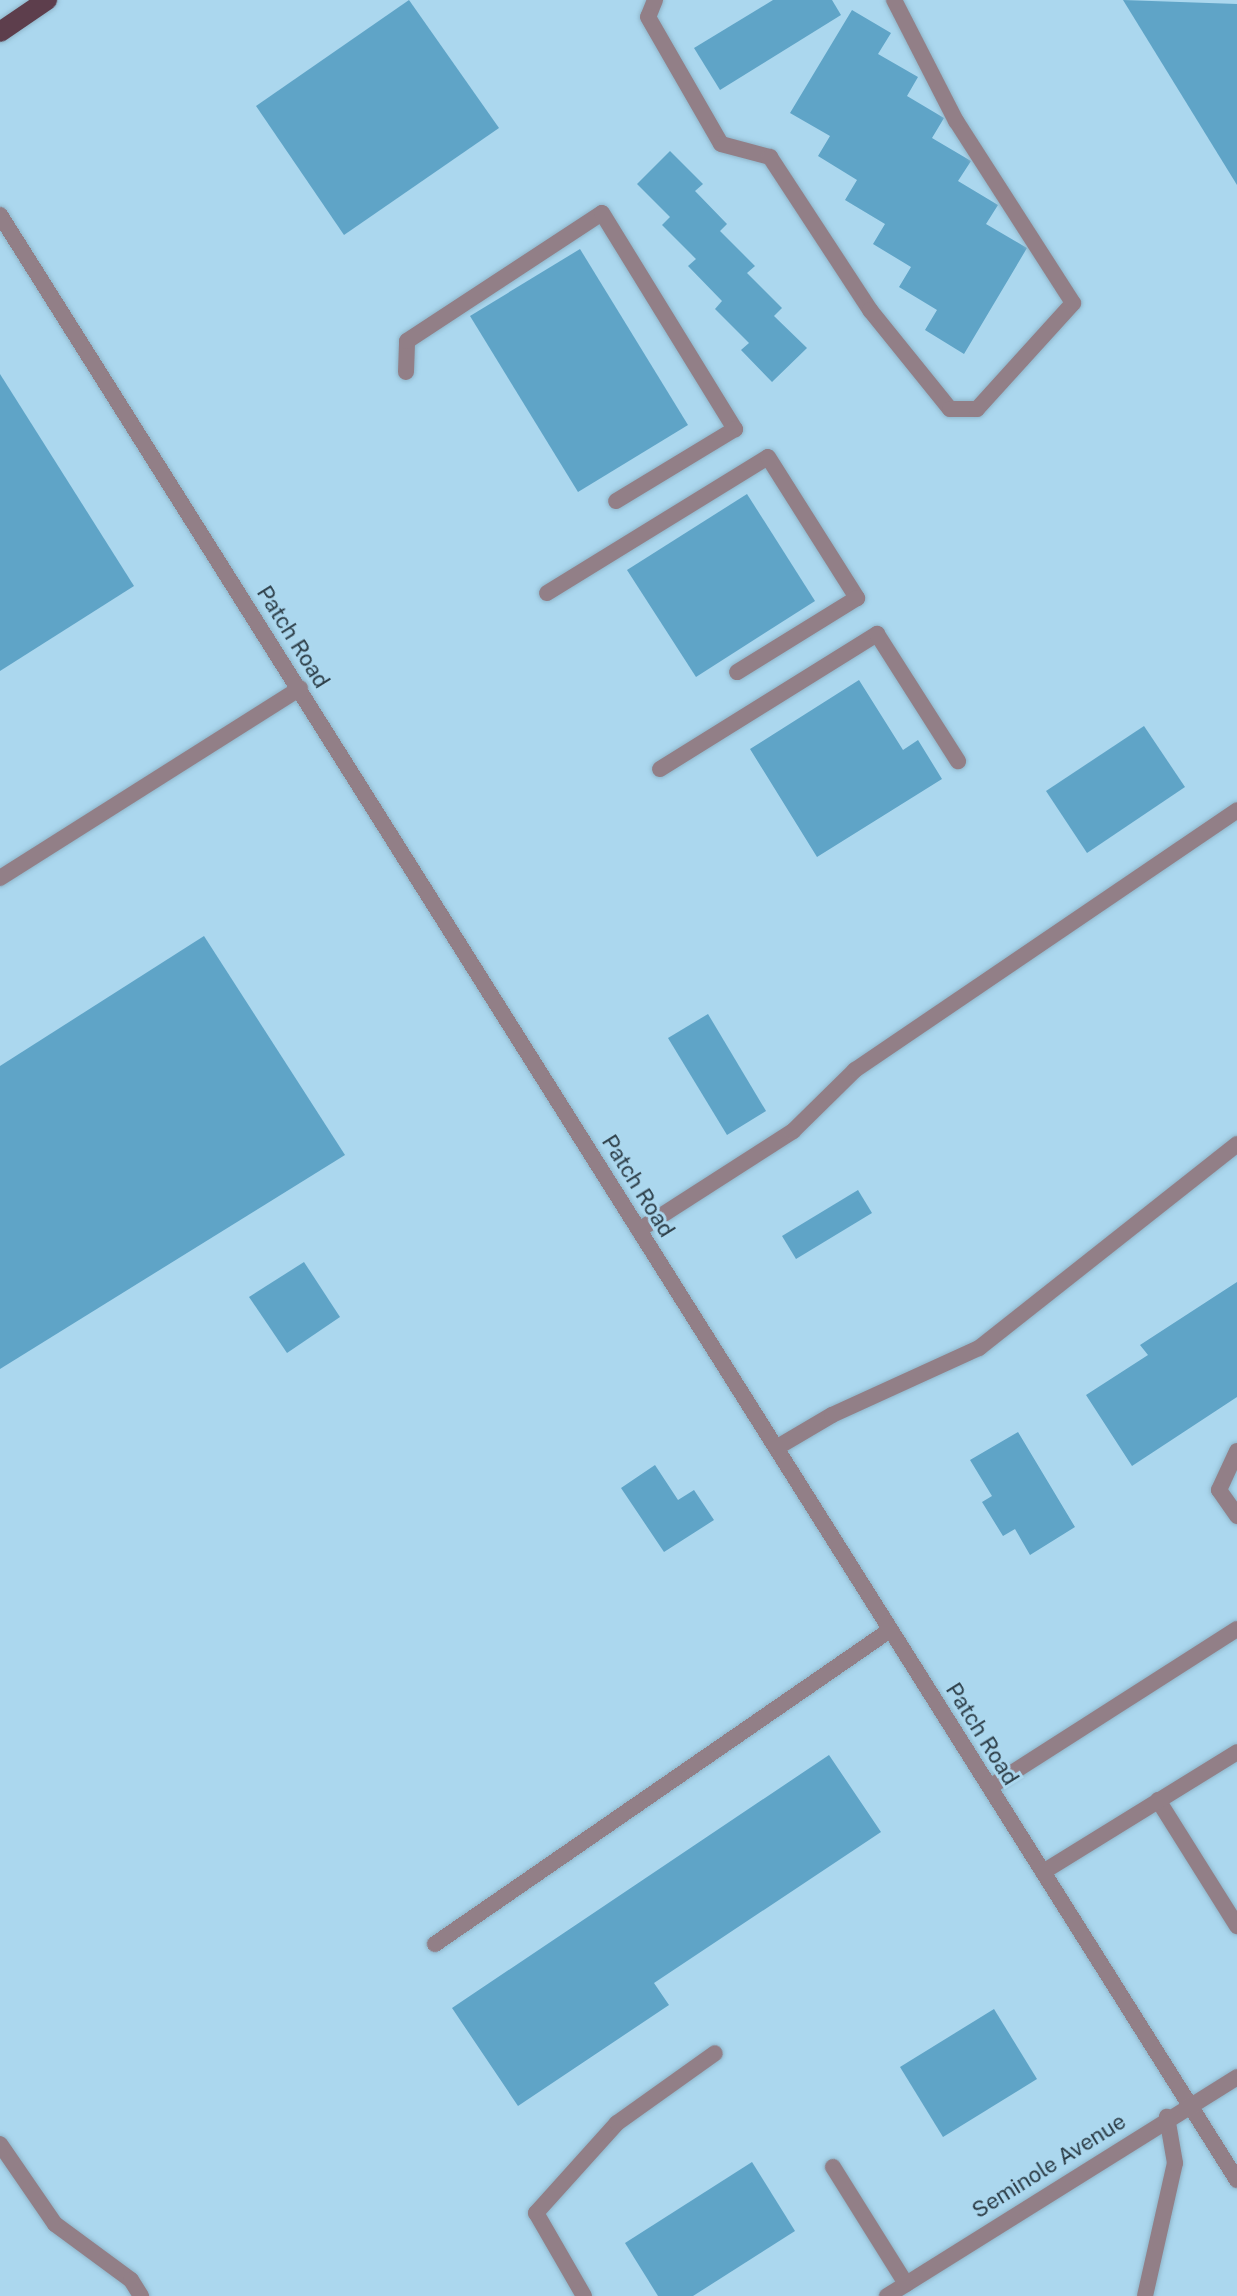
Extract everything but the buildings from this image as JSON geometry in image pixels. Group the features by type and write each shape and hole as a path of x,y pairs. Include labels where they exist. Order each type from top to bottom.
{"main road":[{"path":"0,32 47,0"}],"street":[{"path":"655,0 648,17 721,144 770,157 870,310 950,409 977,409 1073,303 956,121 894,0"},
{"path":"406,372 407,341 602,213 735,429 616,501"},
{"name":"Patch Road","path":"0,215 1237,2180"},
{"path":"547,593 768,457 857,598 737,672"},
{"path":"660,769 877,634 958,761"},
{"path":"0,878 300,688"},
{"path":"639,1230 793,1131 855,1070 1237,810"},
{"path":"776,1448 832,1415 979,1348 1237,1144"},
{"path":"1237,1451 1219,1490 1237,1516"},
{"path":"990,1787 1237,1629"},
{"path":"435,1944 890,1630"},
{"path":"1043,1872 1237,1752"},
{"path":"1158,1800 1237,1926"},
{"path":"584,2296 536,2213 617,2123 715,2053"},
{"name":"Seminole Avenue","path":"887,2296 1167,2117 1237,2077"},
{"path":"1145,2296 1175,2163 1167,2117"},
{"path":"0,2144 55,2224 131,2280 141,2296"},
{"path":"833,2167 906,2284"}]}
